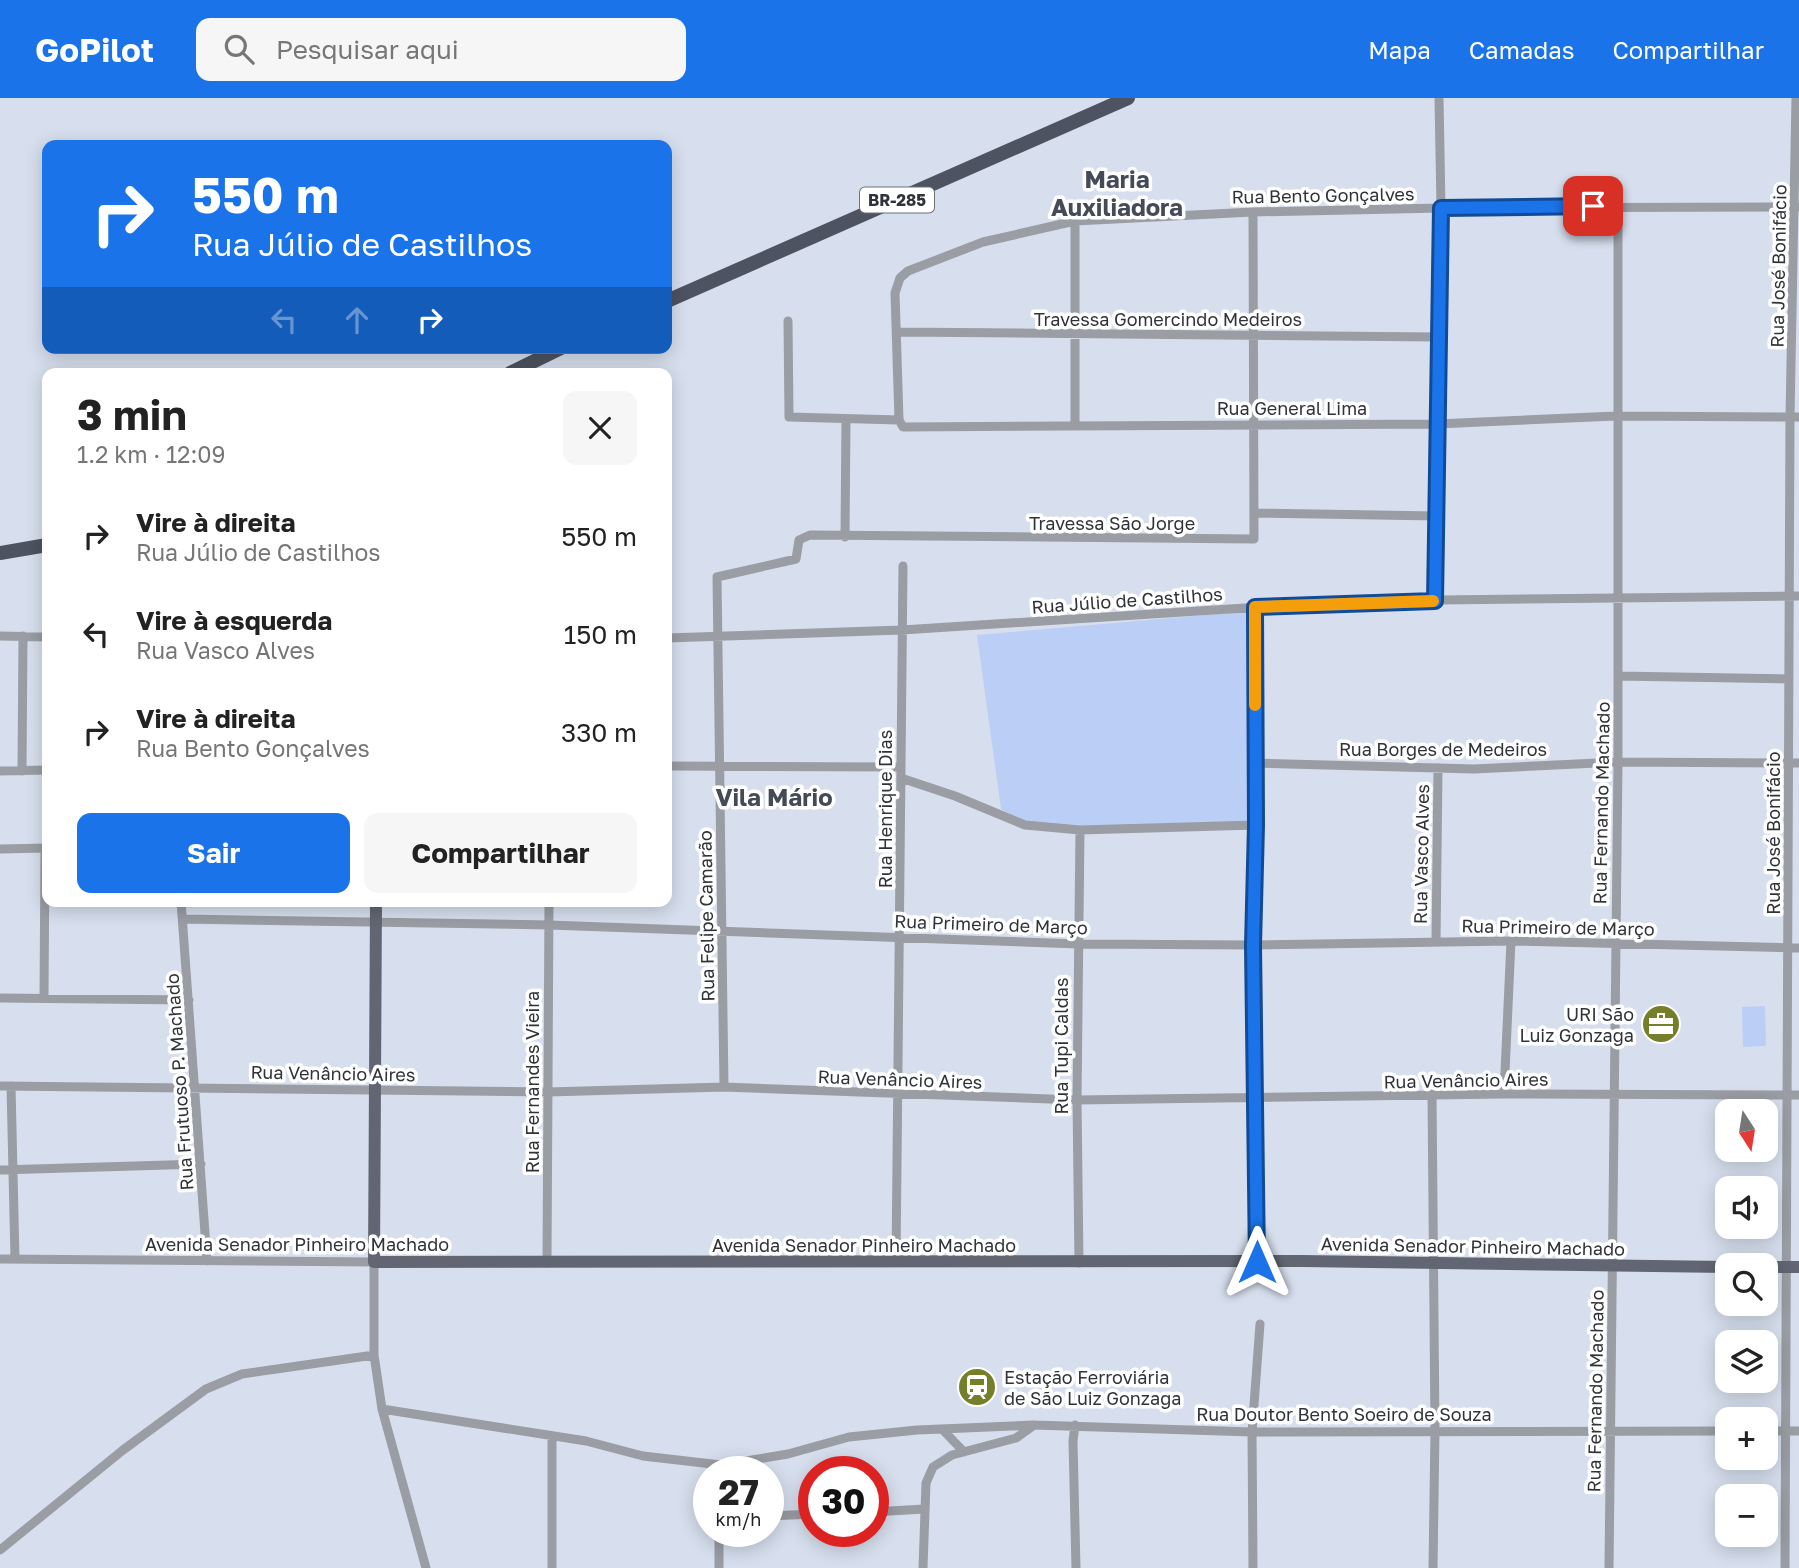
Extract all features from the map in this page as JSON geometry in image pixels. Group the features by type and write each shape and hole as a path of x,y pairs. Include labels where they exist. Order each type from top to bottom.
{"highway":[{"name":"BR-285","path":"672,299 1128,98"},
{"path":"520,368 549,354"},
{"path":"0,553 42,546"}],"main road":[{"path":"373,1262 376,907"},
{"name":"Avenida Senador Pinheiro Machado","path":"373,1262 1257,1262 1715,1267"}],"street":[{"path":"1435,601 1441,208 1439,98"},
{"name":"Rua José Bonifácio","path":"1785,1568 1785,1431 1793,1267 1787,1095 1788,858 1794,763 1788,596 1794,417 1796,98"},
{"name":"Rua Fernando Machado","path":"1609,1568 1612,1095 1618,762 1618,206"},
{"name":"Rua Bento Gonçalves","path":"898,332 895,293 900,278 908,271 983,242 1075,221 1253,212 1441,208 1797,207"},
{"path":"1253,212 1254,333 1251,424 1254,513 1437,516"},
{"path":"1075,221 1075,423"},
{"name":"Rua General Lima","path":"788,321 789,417 899,420 903,427 1075,423 1437,424 1616,416 1794,417"},
{"path":"898,332 899,420"},
{"name":"Travessa Gomercindo Medeiros","path":"898,332 1073,336 1254,333 1438,337"},
{"path":"845,537 846,419"},
{"name":"Travessa São Jorge","path":"717,577 796,559 799,540 810,535 1254,539 1254,513"},
{"name":"Rua Henrique Dias","path":"897,1262 903,566"},
{"name":"Rua Felipe Camarão","path":"717,577 720,635 719,768 724,1087"},
{"name":"Rua Júlio de Castilhos","path":"672,638 902,630 1255,607 1616,597 1799,596"},
{"path":"1255,607 1256,825 1253,945 1257,1262"},
{"path":"0,636 42,637"},
{"path":"22,771 23,636"},
{"path":"1618,676 1789,679"},
{"name":"Rua Borges de Medeiros","path":"1256,763 1438,768 1618,762 1794,763"},
{"path":"672,766 901,767"},
{"name":"Rua Vasco Alves","path":"1436,941 1438,768"},
{"path":"0,771 42,770"},
{"path":"901,778 956,796 1025,825 1080,830 1256,825"},
{"name":"Rua Tupi Caldas","path":"1079,1263 1077,944 1080,830"},
{"path":"0,849 42,848"},
{"path":"1788,858 1799,858"},
{"path":"44,998 45,907"},
{"name":"Rua Frutuoso P. Machado","path":"182,907 207,1261"},
{"name":"Rua Fernandes Vieira","path":"547,1263 549,907"},
{"name":"Rua Primeiro de Março","path":"183,919 549,925 1077,944 1253,945 1511,941 1799,948"},
{"path":"1504,1094 1511,941"},
{"path":"0,998 189,1000"},
{"name":"Rua Venâncio Aires","path":"0,1086 374,1088 548,1093 724,1087 1077,1100 1432,1094 1799,1095"},
{"path":"11,1086 15,1258"},
{"path":"1432,1094 1435,1430 1433,1568"},
{"path":"0,1170 201,1164"},
{"name":"Avenida Senador Pinheiro Machado","path":"0,1258 373,1262"},
{"path":"373,1262 374,1355 382,1409 426,1568"},
{"path":"1253,1568 1252,1432 1259,1324"},
{"path":"0,1550 123,1450 206,1389 242,1374 374,1355"},
{"name":"Rua Doutor Bento Soeiro de Souza","path":"382,1409 586,1441 643,1456 693,1464"},
{"path":"923,1568 926,1483 933,1467 964,1452 1016,1438 1034,1424"},
{"name":"Rua Doutor Bento Soeiro de Souza","path":"778,1456 849,1437 1034,1424 1252,1432 1715,1431"},
{"path":"1075,1425 1073,1441 1076,1568"},
{"path":"942,1429 964,1452"},
{"path":"1778,1431 1799,1431"},
{"path":"552,1437 552,1568"},
{"path":"889,1511 924,1509"},
{"path":"719,1547 719,1568"}],"shaded area":[{"path":"1251,611 1254,824 1080,828 1024,823 1001,809 977,635"},
{"path":"1765,1006 1766,1046 1743,1047 1742,1007"}],"slow traffic":[{"path":"1255,705 1255,607 1353,601 1433,601"}],"place":[{"name":"URI São Luiz Gonzaga","path":"1661,1024"},
{"name":"Estação Ferroviária de São Luiz Gonzaga","path":"977,1387"}],"district":[{"name":"Maria Auxiliadora","path":"1117,192"},
{"name":"Vila Mário","path":"774,796"}],"route":[{"path":"1257,1262 1253,945 1256,825 1255,607 1353,601 1435,601 1441,208 1593,206"}]}
